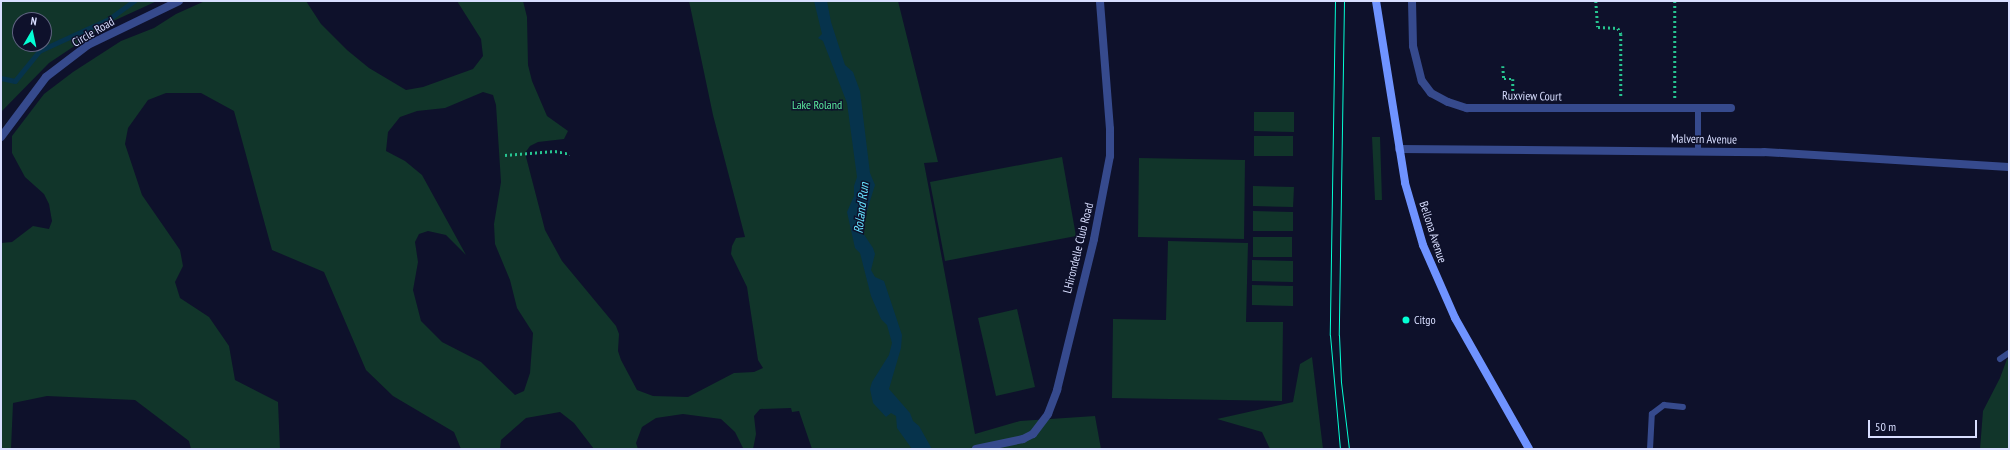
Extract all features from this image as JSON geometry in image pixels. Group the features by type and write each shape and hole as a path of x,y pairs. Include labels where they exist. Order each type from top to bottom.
{"main road":[{"name":"Bellona Avenue","path":"1376,1 1399,149 1413,215 1439,287 1484,373 1530,449"}],"street":[{"name":"Circle Road","path":"1,137 46,77 88,46 179,1"},
{"name":"LHirondelle Club Road","path":"976,449 1023,439 1033,434 1048,414 1057,390 1094,239 1110,156 1110,129 1100,1"},
{"name":"Ruxview Court","path":"1412,1 1413,46 1422,81 1431,93 1448,102 1467,108 1732,108"},
{"name":"Malvern Avenue","path":"1399,149 1698,150 1819,154 2009,167"}],"lane":[{"path":"1698,108 1698,150"},
{"path":"2000,359 2009,353"},
{"path":"1650,449 1652,414 1664,405 1683,407"}],"path":[{"path":"1596,1 1598,27 1618,28 1621,34 1620,108"},
{"path":"1675,1 1676,108"},
{"path":"1503,66 1504,78 1513,78 1513,108"},
{"path":"505,155 555,151 570,154"}],"green space":[{"path":"1,1 157,1 109,23 49,63 1,112"},
{"name":"Lake Roland","path":"205,1 306,1 321,24 347,50 369,68 406,90 423,87 473,69 483,56 481,39 457,1 523,1 527,17 528,65 532,81 547,116 568,131 564,139 538,142 530,146 525,153 545,230 562,261 616,326 619,334 618,351 621,360 637,390 653,396 688,397 734,373 754,372 763,368 758,360 747,287 731,254 732,246 736,238 745,237 713,115 689,1 898,1 938,162 924,163 975,434 1020,421 1095,416 1101,449 812,449 799,411 792,412 791,408 760,409 754,416 756,434 753,449 743,448 735,432 721,419 683,414 656,418 642,427 636,443 638,449 594,449 574,423 560,412 526,418 501,440 500,449 461,449 454,432 393,396 366,370 324,272 272,250 234,111 201,93 166,93 148,100 128,128 125,144 142,195 180,250 183,266 175,282 180,298 209,317 229,346 235,380 278,402 280,449 191,449 189,441 135,400 47,396 13,403 11,449 1,449 1,243 12,242 33,226 49,229 52,221 49,204 44,194 25,177 12,153 12,136 44,94 73,72 121,41 154,28 176,14","holes":["483,92 493,95 496,105 501,182 494,224 495,244 510,280 517,308 533,333 530,373 524,391 515,395 481,362 442,342 421,321 413,290 418,262 415,242 419,234 428,231 446,235 466,255 422,175 405,161 386,151 388,132 400,117 417,111 445,108"]},
{"path":"1254,112 1294,112 1294,132 1254,131"},
{"path":"1254,136 1293,136 1293,156 1254,156"},
{"path":"1372,137 1380,137 1382,200 1375,200"},
{"path":"1062,157 1076,236 945,261 930,182"},
{"path":"1139,158 1245,160 1244,239 1138,237"},
{"path":"1253,186 1294,187 1293,207 1253,206"},
{"path":"1253,211 1293,212 1293,231 1253,231"},
{"path":"1253,237 1292,237 1292,257 1253,257"},
{"path":"1168,241 1248,243 1246,322 1283,322 1282,401 1112,398 1113,319 1166,320"},
{"path":"1252,260 1293,261 1293,282 1252,281"},
{"path":"1252,285 1293,286 1293,306 1252,305"},
{"path":"1017,309 1035,387 996,396 978,318"},
{"path":"1312,357 1323,449 1270,449 1262,432 1217,419 1293,402 1300,364"},
{"path":"2007,359 2009,360 2009,449 1980,449 1983,411 2000,378"}],"water":[{"name":"Roland Run","path":"814,1 827,1 831,22 845,65 853,72 860,91 870,173 875,185 861,230 873,248 875,254 871,270 875,277 884,281 902,335 901,348 889,389 910,413 913,421 919,426 932,449 912,449 897,428 896,416 891,413 886,417 873,403 870,389 872,382 889,355 892,343 887,325 881,319 871,296 860,253 855,248 847,212 854,196 854,186 857,177 847,103 823,41 818,38 822,34"}],"waterway":[{"path":"1,78 15,81 39,51 109,19 134,1"}],"tram line":[{"path":"1335,1 1330,335 1340,449"},
{"path":"1344,1 1339,335 1341,382 1349,449"}],"place":[{"name":"Citgo","path":"1406,320"}]}
